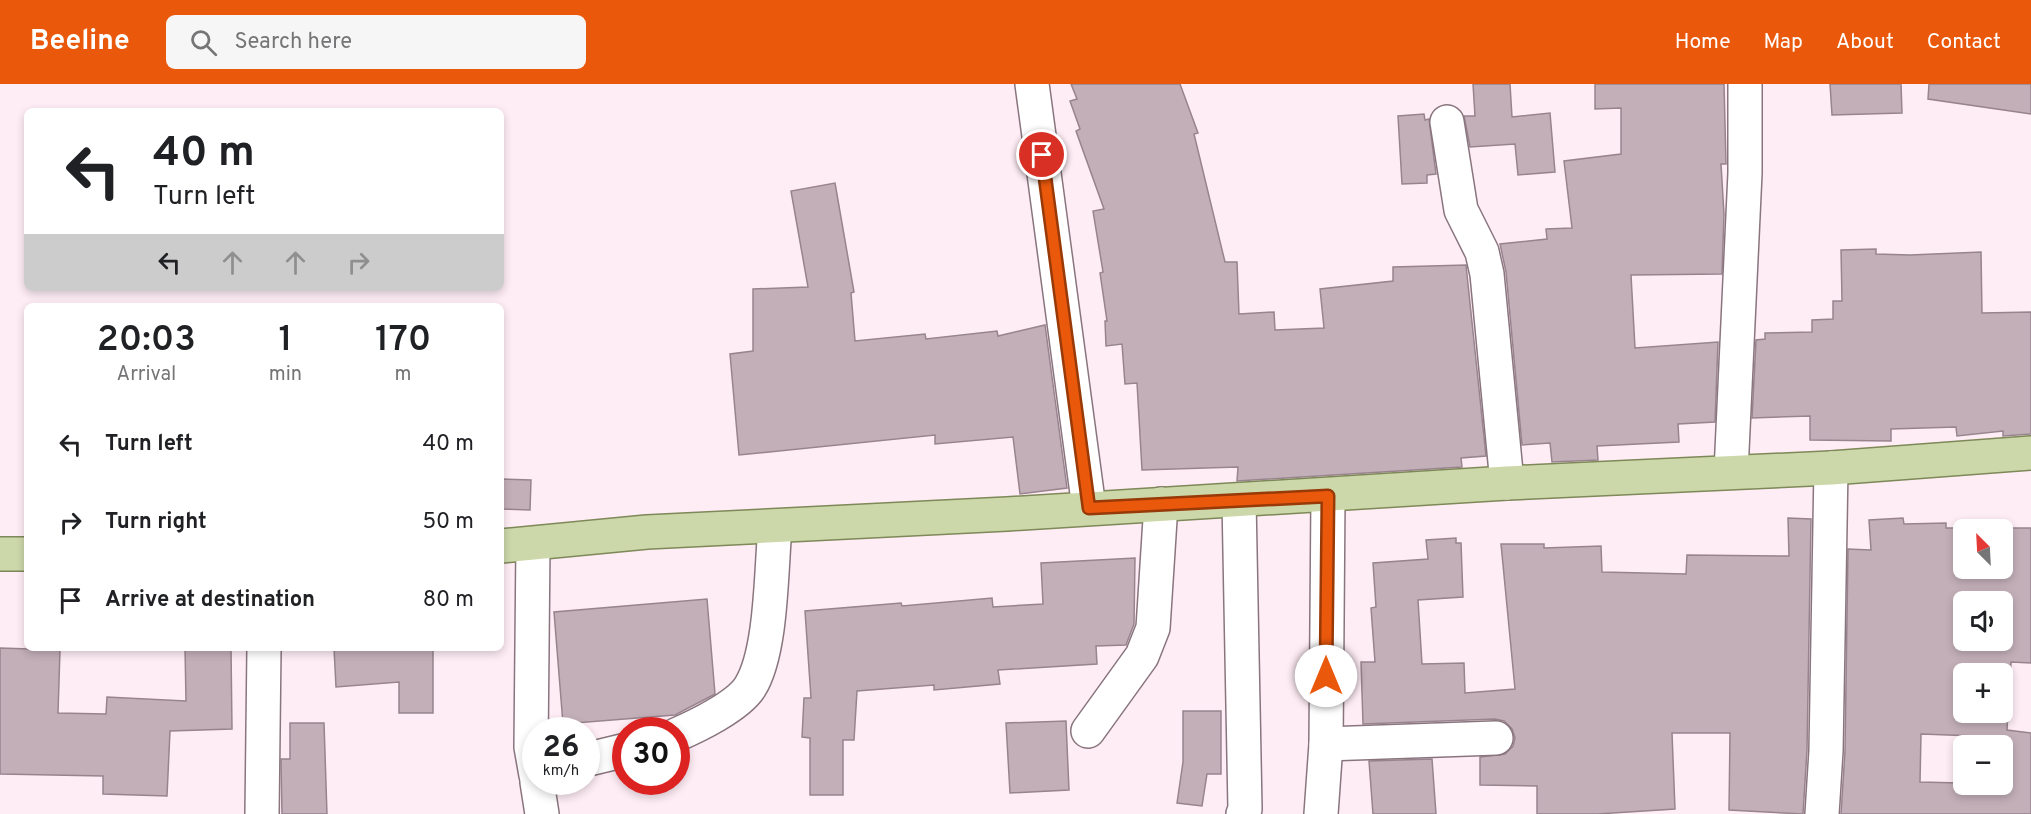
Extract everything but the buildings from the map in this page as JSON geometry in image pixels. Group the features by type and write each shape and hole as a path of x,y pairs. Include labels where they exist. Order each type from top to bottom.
{"main road":[{"path":"517,545 647,532 1328,496 1507,483 1831,468 2031,453"},
{"path":"0,554 24,554"}],"street":[{"path":"1032,84 1089,508"},
{"path":"1731,472 1745,173 1745,84"},
{"path":"1447,122 1461,210 1482,252 1487,274 1507,483"},
{"path":"1822,814 1826,751 1831,468"},
{"path":"1321,814 1326,744 1328,496"},
{"path":"1239,500 1245,809 1243,814"},
{"path":"1088,731 1142,656 1153,628 1161,504"},
{"path":"690,727 728,706 750,688 763,656 775,527"},
{"path":"517,545 529,717"},
{"path":"262,814 264,651"},
{"path":"1326,744 1496,738"},
{"path":"539,795 542,814"}],"route":[{"path":"1042,155 1089,508 1328,496 1326,676"}]}
